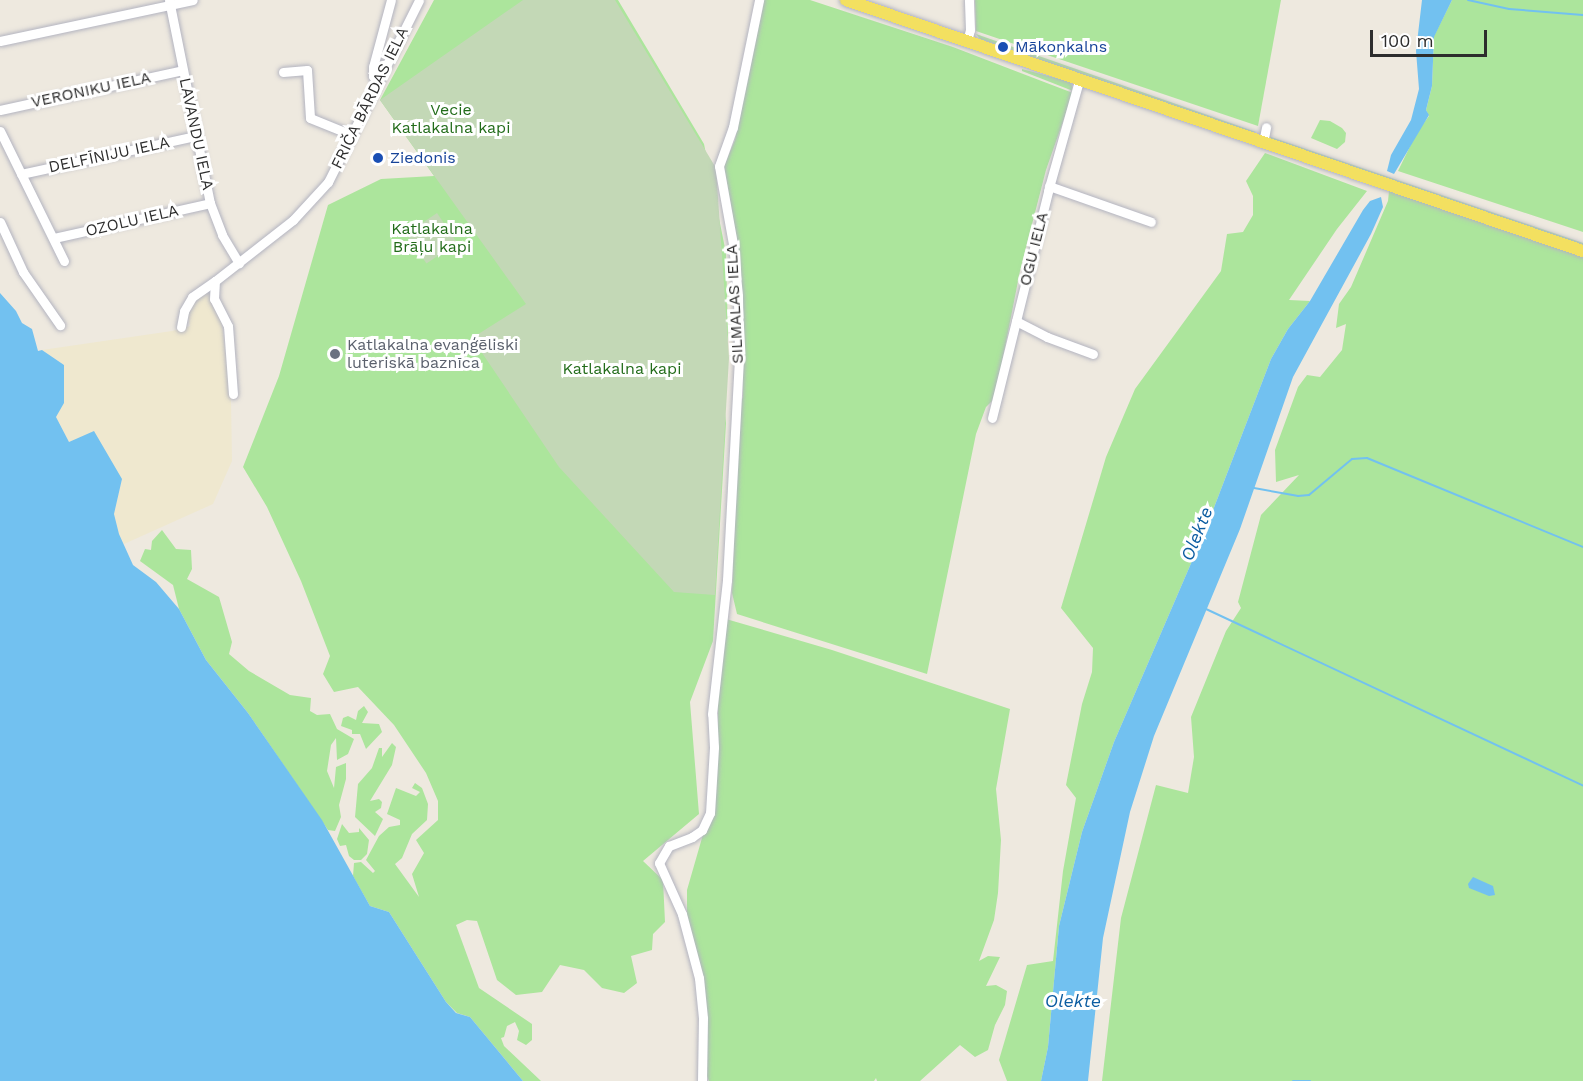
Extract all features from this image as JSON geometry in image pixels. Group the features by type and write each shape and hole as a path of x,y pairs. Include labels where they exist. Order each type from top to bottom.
{"main road":[{"path":"846,0 1079,81 1583,250"}],"street":[{"path":"0,41 169,3 193,0"},
{"path":"378,82 373,76 373,67 391,0"},
{"name":"FRIČA BĀRDAS IELA","path":"181,327 184,311 192,297 239,263 312,202 340,162 419,0"},
{"name":"SILMALAS IELA","path":"702,1081 699,978 682,914 658,863 669,846 692,837 702,830 710,813 712,714 735,452 739,355 738,296 733,244 719,166 734,127 759,0"},
{"path":"966,41 970,30 969,0"},
{"name":"LAVANDU IELA","path":"169,3 210,203 222,235 239,263"},
{"name":"VERONIKU IELA","path":"0,110 183,70"},
{"path":"283,72 307,70 310,118 352,135"},
{"name":"OGU IELA","path":"992,418 1049,186 1079,81"},
{"path":"1263,143 1266,127"},
{"path":"0,131 64,261"},
{"name":"DELFĪNIJU IELA","path":"21,174 196,136"},
{"path":"1049,186 1151,222"},
{"name":"OZOLU IELA","path":"54,238 210,203"},
{"path":"0,222 23,272 60,325"},
{"path":"215,281 214,299 228,326 233,394"},
{"path":"1016,321 1047,337 1092,354"}],"shaded area":[{"path":"209,292 222,324 231,400 232,461 213,504 124,544 114,514 122,479 69,442 56,417 64,365 42,350 172,331 190,326 187,313 199,297"}],"green space":[{"name":"Vecie Katlakalna kapi","path":"434,0 618,0 704,144 726,253 728,335 722,384 726,423 713,641 690,702 699,814 643,861 663,880 665,922 653,934 652,950 631,956 637,983 624,993 602,988 584,970 560,965 542,992 516,995 497,980 477,921 467,920 456,925 479,988 532,1024 532,1040 526,1045 517,1040 519,1031 515,1022 507,1026 504,1037 501,1038 504,1046 541,1081 523,1081 470,1017 457,1013 446,1002 389,912 370,906 353,876 354,863 361,862 373,873 375,871 366,860 379,836 389,827 400,825 400,820 387,814 396,788 416,796 420,792 412,788 415,783 422,788 428,804 427,820 412,834 402,858 395,864 419,897 412,874 424,853 416,840 438,820 438,801 426,773 394,725 358,687 334,692 323,674 330,656 301,581 267,507 243,467 279,376 328,205 381,179 434,176 380,100"},
{"name":"Katlakalna kapi","path":"523,0 615,0 716,168 729,358 715,595 674,592 559,467 472,338 526,304 380,100"},
{"path":"763,0 810,0 953,47 1073,93 1046,170 1020,271 995,398 986,407 976,434 927,674 737,614 732,593 739,406 743,397 742,344 736,236 724,166 735,140"},
{"path":"975,0 1281,0 1258,126 976,31"},
{"path":"1452,0 1583,0 1583,232 1398,171 1417,132 1429,116 1426,110 1432,86 1434,36"},
{"path":"976,34 1256,132 1250,133 980,39"},
{"path":"1022,69 1071,82 1073,91 1022,71"},
{"path":"1320,120 1330,121 1346,133 1345,142 1337,149 1311,138"},
{"path":"1268,136 1583,243 1583,246 1270,139"},
{"path":"1265,153 1367,191 1337,229 1289,300 1310,301 1288,329 1271,359 1205,531 1114,742 1082,832 1059,926 1048,1047 1041,1081 1007,1081 999,1060 1027,965 1053,961 1063,871 1076,798 1066,785 1082,704 1092,672 1093,648 1061,608 1106,457 1135,389 1221,271 1227,234 1243,232 1253,215 1253,196 1246,181"},
{"path":"1389,191 1583,256 1583,1081 1102,1081 1121,918 1156,785 1188,793 1194,757 1191,717 1226,631 1241,608 1238,602 1261,515 1299,475 1276,482 1275,450 1298,387 1307,375 1320,377 1342,350 1346,324 1336,328 1339,304 1351,287 1388,201"},
{"name":"Katlakalna Brāļu kapi","path":"437,213 457,243 426,264 406,234"},
{"path":"162,530 176,549 191,550 192,569 187,579 219,597 232,642 229,654 249,671 290,695 311,698 310,711 317,715 330,714 337,729 354,739 348,754 337,760 336,738 331,745 327,771 334,788 336,767 346,763 346,779 339,805 341,817 335,831 328,830 248,713 206,660 179,609 173,585 140,561 145,549 151,550 152,541"},
{"path":"726,619 832,650 1010,709 996,789 1001,840 998,893 994,920 979,961 988,956 1000,957 986,986 996,985 1007,991 1005,1005 995,1025 988,1050 975,1057 960,1045 920,1081 877,1081 876,1078 874,1081 709,1081 704,979 687,927 687,890 704,831 712,814 718,734 718,687"},
{"path":"364,706 368,712 362,723 379,724 382,732 366,749 360,734 352,734 352,730 341,726 343,718 348,716 356,720 358,711"},
{"path":"392,743 396,747 392,765 370,801 379,799 382,802 381,808 375,812 383,819 375,836 355,817 358,784 372,768 379,748 382,748 382,757"},
{"path":"342,824 349,833 359,832 359,828 369,840 367,854 361,860 354,860 349,856 346,845 340,846 337,839"}],"water":[{"path":"1422,0 1452,0 1434,37 1432,86 1426,110 1429,115 1394,174 1387,171 1391,155 1411,120 1419,89 1416,51"},
{"name":"Olekte","path":"1381,197 1383,207 1371,234 1293,377 1240,529 1154,736 1130,812 1103,938 1088,1081 1041,1081 1048,1047 1059,926 1082,832 1114,742 1205,531 1271,359 1288,329 1310,301 1363,210 1370,201"},
{"path":"0,293 16,311 22,323 32,329 38,351 42,350 64,365 64,403 56,417 69,442 94,431 122,479 114,514 119,534 133,565 156,582 179,609 206,660 248,713 322,820 370,906 389,912 446,1002 456,1013 470,1017 523,1081 0,1081"},
{"path":"1473,877 1493,886 1495,895 1489,896 1469,888 1468,884"}],"waterway":[{"path":"1468,0 1509,9 1583,15"},
{"path":"1254,488 1298,496 1309,495 1352,459 1367,458 1583,547"},
{"path":"1206,609 1583,786"},
{"path":"1293,1081 1310,1081"}],"place":[{"name":"Mākoņkalns","path":"1003,47"},
{"name":"Ziedonis","path":"378,158"},
{"name":"Katlakalna evaņģēliski luteriskā baznīca","path":"335,354"}]}
